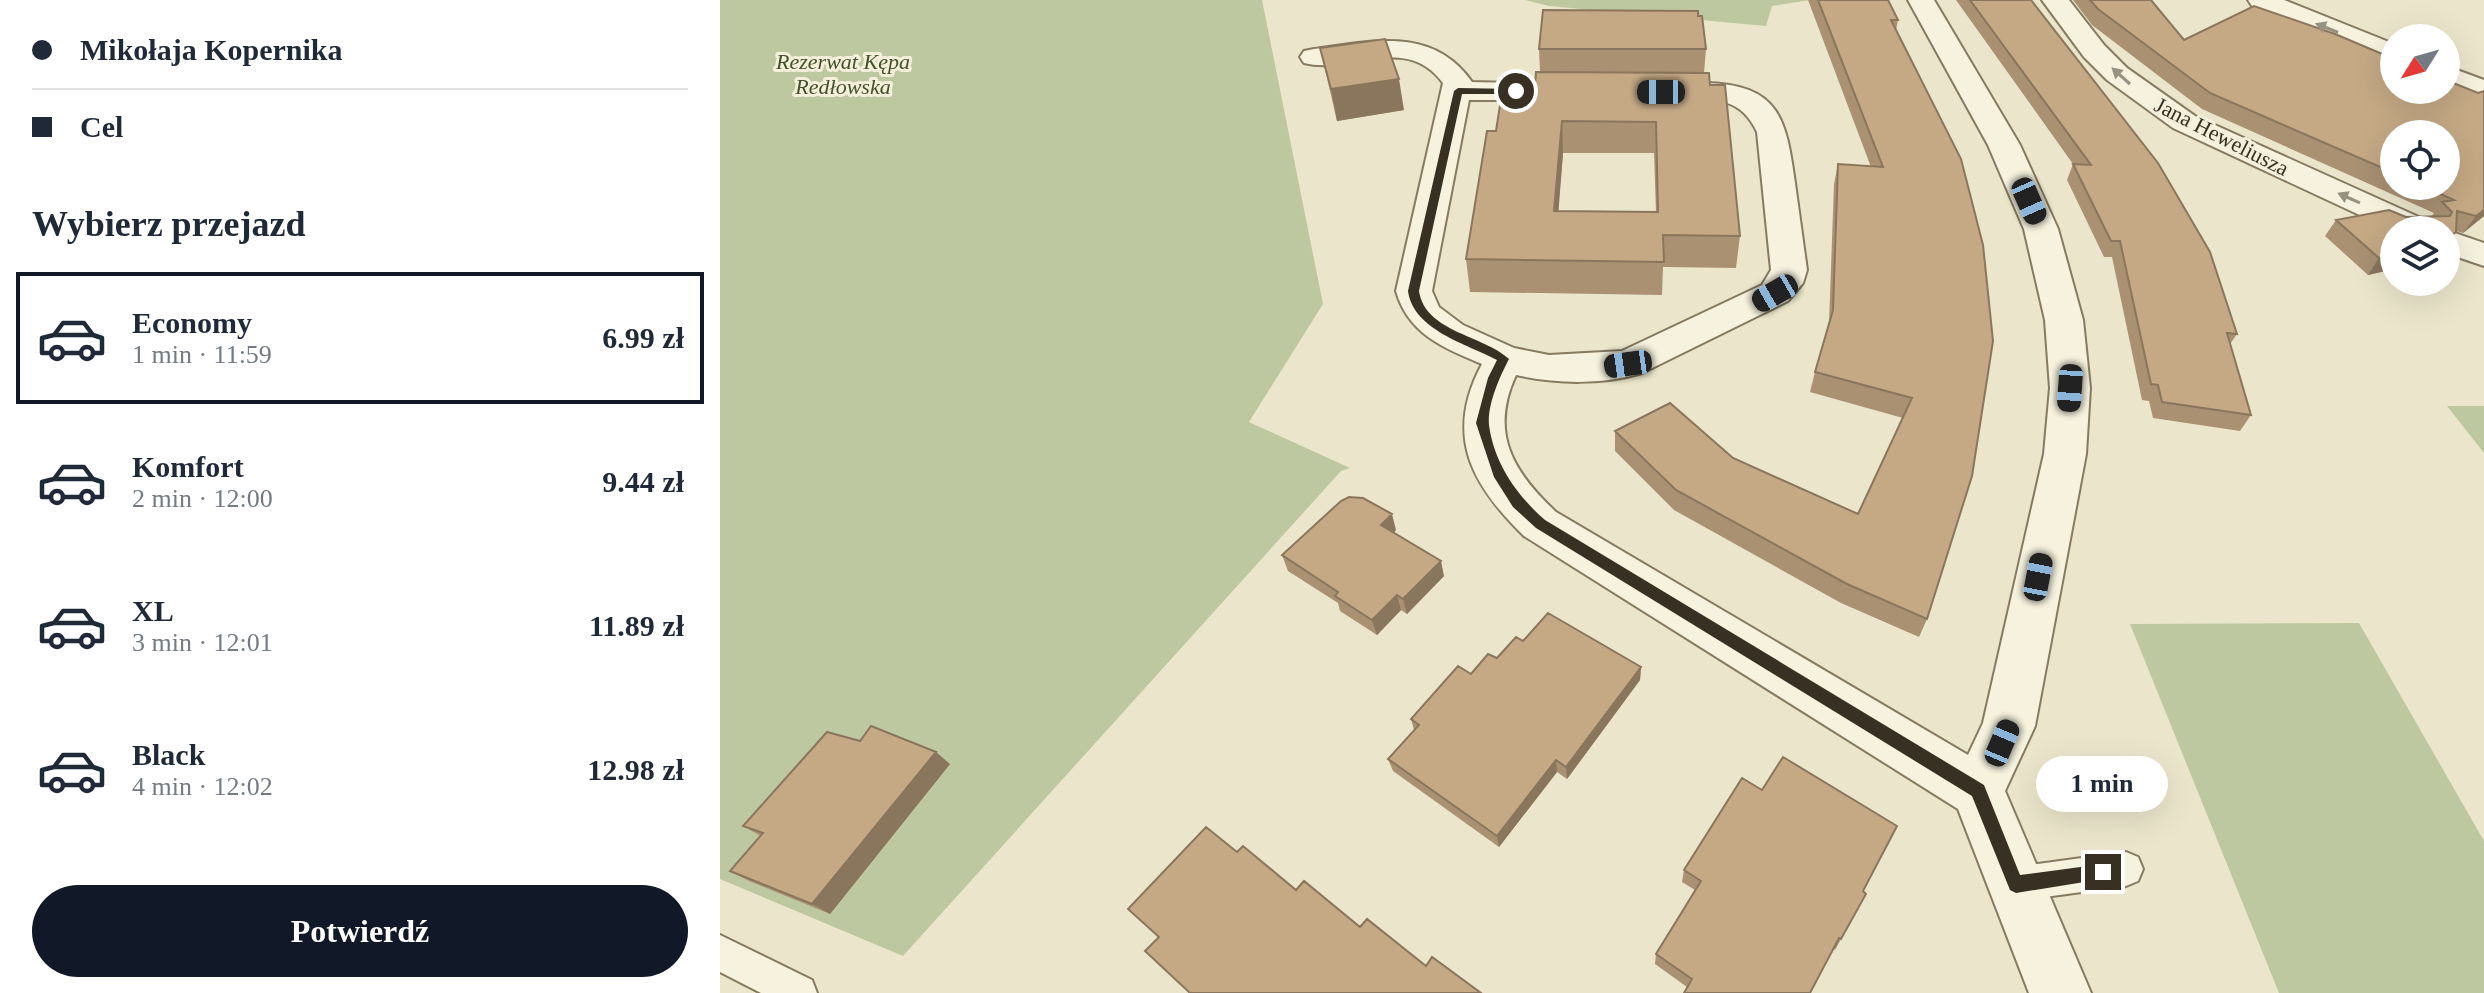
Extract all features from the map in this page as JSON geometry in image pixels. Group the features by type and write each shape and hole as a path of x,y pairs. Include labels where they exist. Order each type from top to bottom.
{"street":[{"path":"1921,0 2004,145 2041,229 2064,320 2070,388 2065,454 2009,726 1978,791"},
{"name":"Jana Heweliusza","path":"2055,0 2094,51 2117,74 2174,115 2390,216"},
{"path":"2261,0 2380,48"},
{"path":"1314,57 1383,49 1425,54 1453,73 1458,91 1414,291 1415,303 1425,318 1504,359 1549,369 1628,364 1775,293 1785,283 1789,270 1772,132 1759,106 1738,95 1718,92 1458,91"},
{"path":"2460,81 2484,90"},
{"path":"2460,246 2484,255"},
{"path":"1504,359 1493,378 1482,423 1499,474 1518,504 1540,524 1978,791 2060,993"}],"lane":[{"path":"2016,884 2126,869"},
{"path":"720,953 799,993"}],"green space":[{"name":"Rezerwat Kępa Redłowska","path":"720,0 1262,0 1323,304 1249,422 1350,468 1341,471 903,956 720,879"},
{"path":"1525,0 1811,0 1772,6 1766,26 1549,6"},
{"path":"2447,406 2484,406 2484,453"},
{"path":"2359,623 2484,841 2484,993 2279,993 2130,624"}],"building":[{"path":"1818,0 1888,0 1898,20 1891,20 1961,159 1983,245 1993,341 1972,476 1927,619 1847,584 1676,490 1615,431 1670,403 1733,458 1858,514 1912,398 1815,372 1833,310 1838,164 1883,167"},
{"path":"1970,0 2031,0 2158,163 2210,252 2237,334 2227,333 2251,415 2162,402 2158,385 2151,384 2120,241 2111,241 2073,164 2091,165"},
{"path":"2090,0 2151,0 2184,40 2254,6 2380,53 2380,104 2460,104 2460,86 2478,93 2484,91 2484,210 2476,216 2457,211 2457,216 2450,216 2452,212 2442,202 2460,200 2460,120 2380,120 2380,167 2210,93"},
{"path":"1543,10 1698,11 1698,16 1702,16 1706,49 1539,49"},
{"path":"1385,39 1399,79 1331,89 1320,48"},
{"path":"1536,72 1709,73 1710,85 1725,85 1740,236 1663,235 1664,262 1466,259 1487,131 1496,131 1501,99 1534,99","holes":["1562,121 1656,122 1658,212 1554,211"]},
{"path":"2389,210 2404,216 2380,216 2379,258 2336,220"},
{"path":"1349,497 1363,498 1392,514 1381,525 1441,561 1403,599 1397,595 1372,620 1335,596 1338,592 1282,555"},
{"path":"1548,613 1641,667 1566,767 1556,760 1497,836 1388,759 1419,725 1411,719 1458,666 1471,674 1488,654 1497,658 1516,637 1523,641"},
{"path":"871,726 936,752 812,904 730,871 763,833 743,826 827,732 860,741"},
{"path":"1783,757 1897,826 1863,891 1866,894 1810,993 1684,993 1692,979 1656,954 1701,881 1684,870 1742,778 1762,790"},
{"path":"1206,827 1237,852 1243,846 1296,890 1304,881 1360,927 1367,919 1426,966 1432,957 1481,993 1190,993 1145,951 1159,937 1128,909"}],"route":[{"path":"1516,91 1458,91 1414,291 1415,303 1425,318 1504,359 1493,378 1482,423 1499,474 1518,504 1540,524 1978,791 2016,884 2103,872"}]}
